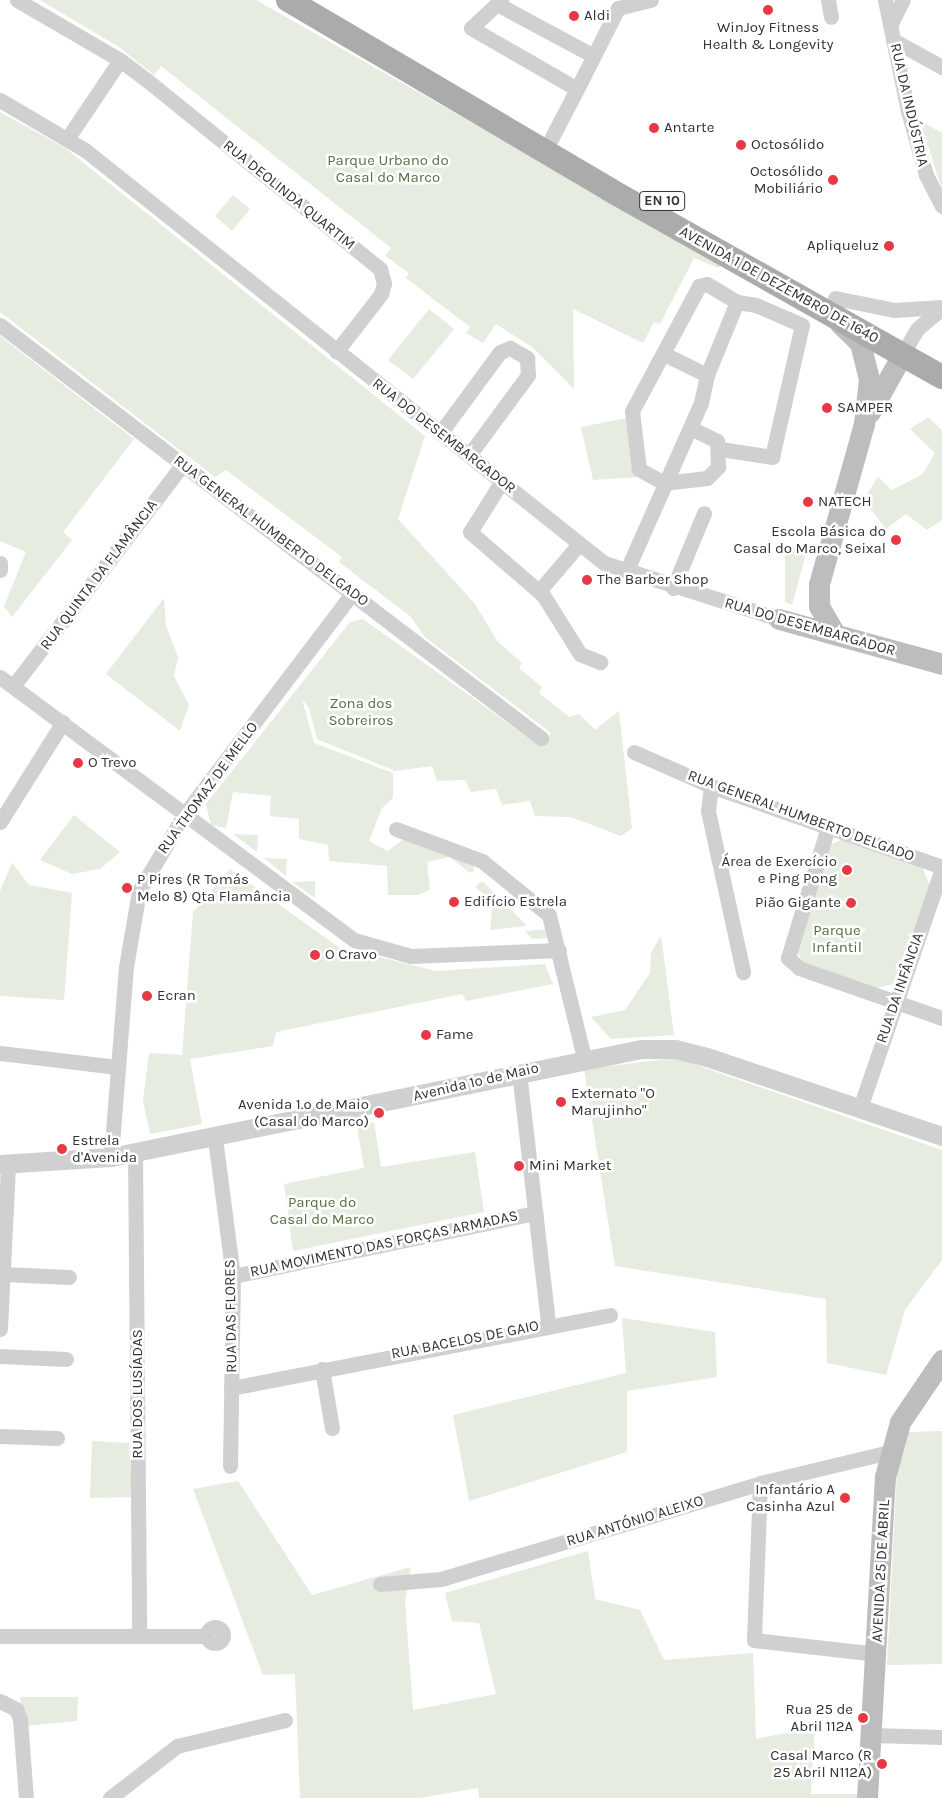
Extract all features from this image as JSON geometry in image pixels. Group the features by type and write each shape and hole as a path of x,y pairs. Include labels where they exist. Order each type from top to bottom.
{"main road":[{"name":"AVENIDA 1 DE DEZEMBRO DE 1640","path":"288,0 410,69 610,190 830,305"},
{"name":"AVENIDA 1 DE DEZEMBRO DE 1640","path":"410,69 550,139 906,348 942,377"},
{"path":"830,305 860,343 867,361 864,424 819,584 819,606 835,634"},
{"name":"AVENIDA 1 DE DEZEMBRO DE 1640","path":"906,348 942,359"},
{"path":"864,424 906,348"},
{"path":"779,619 800,609 819,584"},
{"name":"RUA DO DESEMBARGADOR","path":"779,619 942,664"},
{"name":"AVENIDA 25 DE ABRIL","path":"867,1798 889,1452 904,1414 942,1360"}],"street":[{"name":"RUA DEOLINDA QUARTIM","path":"17,0 120,60 380,269 384,283 381,294 336,352"},
{"path":"550,139 618,8 651,0"},
{"path":"828,0 831,18"},
{"name":"RUA DA INDÚSTRIA","path":"885,0 926,175 942,206"},
{"path":"890,25 904,0"},
{"path":"577,89 471,28 499,2 592,55"},
{"path":"893,40 942,66"},
{"path":"66,139 120,60"},
{"name":"RUA DO DESEMBARGADOR","path":"0,100 66,139 336,352 441,432 579,544 626,572 779,619"},
{"path":"690,428 714,438 720,449 718,467 707,478 664,483 639,469 632,411 652,370 666,354 702,284 737,302 757,305 802,326 772,457 720,449"},
{"path":"626,572 690,428 707,375 737,302"},
{"path":"830,305 894,310 942,308"},
{"path":"906,348 923,323 942,308"},
{"name":"RUA GENERAL HUMBERTO DELGADO","path":"0,325 541,738"},
{"path":"441,432 500,352 513,348 527,358 528,375 469,455"},
{"path":"666,354 707,375"},
{"name":"RUA QUINTA DA FLAMÂNCIA","path":"14,685 183,464"},
{"path":"502,481 470,532 539,591 575,648 586,658 600,662"},
{"path":"673,588 704,513"},
{"path":"539,591 579,544"},
{"path":"0,563 0,570"},
{"name":"RUA THOMAZ DE MELLO","path":"111,1157 117,1067 134,903 184,815 352,594"},
{"path":"0,677 14,685 337,929 375,949 425,957 559,950"},
{"path":"0,822 63,722"},
{"name":"RUA GENERAL HUMBERTO DELGADO","path":"634,752 710,786 828,826 942,868"},
{"path":"710,786 708,811 743,972"},
{"path":"828,826 788,958 799,968 942,1018"},
{"path":"396,829 482,860 549,915 584,1058"},
{"name":"RUA DA INFÂNCIA","path":"860,1108 942,868"},
{"name":"Avenida 1º de Maio","path":"4,1164 111,1157 215,1138 584,1058 641,1048 676,1049 942,1136"},
{"path":"0,1053 117,1067"},
{"path":"519,1072 548,1324"},
{"name":"RUA DAS FLORES","path":"215,1138 233,1276 230,1466"},
{"name":"RUA DOS LUSÍADAS","path":"135,1152 139,1636"},
{"path":"0,1329 4,1164"},
{"name":"RUA MOVIMENTO DAS FORÇAS ARMADAS","path":"233,1276 535,1213"},
{"path":"2,1274 69,1277"},
{"name":"RUA BACELOS DE GAIO","path":"232,1388 548,1324 610,1315"},
{"path":"0,1356 66,1359"},
{"path":"322,1369 332,1428"},
{"path":"0,1436 57,1438"},
{"name":"RUA ANTÓNIO ALEIXO","path":"380,1584 441,1579 760,1483 889,1452"},
{"path":"760,1483 754,1640 877,1654"},
{"path":"0,1636 206,1636"},
{"path":"0,1701 16,1709 20,1719 26,1798"},
{"path":"110,1798 177,1746 285,1720"},
{"path":"872,1735 942,1737"}],"green space":[{"name":"Parque Urbano do Casal do Marco","path":"40,0 256,0 721,264 719,268 694,258 660,324 654,322 643,343 573,309 574,389 532,347 496,324 483,343 466,333 470,327 406,278 409,273 385,256 391,248 161,66 154,75 119,47"},
{"name":"Zona dos Sobreiros","path":"0,112 65,148 425,436 398,519 475,604 498,642 522,663 519,668 542,687 539,693 569,717 579,714 595,730 619,711 632,828 621,836 571,817 535,816 530,801 502,805 496,789 471,792 465,780 437,781 432,766 395,771 317,739 309,708 302,699 314,743 393,773 393,798 382,808 369,841 388,851 405,838 473,860 474,871 470,873 450,857 427,862 430,889 419,895 388,895 387,866 329,861 328,845 299,839 299,819 270,816 271,796 233,792 226,828 211,825 206,804 350,622 363,619 541,747 551,733 425,637 410,616 339,562 342,557 226,470 215,477 0,312"},
{"path":"926,124 942,133 942,190 922,127"},
{"path":"233,195 250,209 232,231 215,216"},
{"path":"429,309 454,329 413,379 388,360"},
{"path":"0,336 134,439 63,532 72,540 12,617 4,606 26,552 0,541"},
{"path":"928,417 942,430 942,520 927,530 906,514 886,529 863,500 878,477 892,490 923,474 935,453 910,429"},
{"path":"627,418 639,477 593,480 581,427"},
{"path":"785,544 807,550 792,605 785,602"},
{"path":"164,598 166,626 178,657 174,676 189,705 180,731 106,674"},
{"path":"74,815 120,852 100,869 72,874 40,860"},
{"path":"233,834 258,835 257,852"},
{"name":"Parque Infantil","path":"845,838 921,864 930,886 893,984 873,989 802,963 795,944 828,846"},
{"path":"264,858 287,859 286,876"},
{"path":"12,863 29,885 72,893 64,1000 0,996 0,891"},
{"path":"230,869 338,947 436,971 545,964 553,984 466,1001 462,994 276,1032 273,1046 190,1059 202,1124 150,1134 143,1101 149,1053 182,1055 193,912"},
{"path":"315,881 315,898 292,882"},
{"path":"482,881 527,926 490,930 493,901 475,887"},
{"path":"549,929 550,938 532,939 525,931"},
{"path":"661,935 674,1035 611,1039 591,1017 625,1010 650,973 651,953"},
{"path":"676,1058 942,1150 942,1260 905,1310 886,1375 827,1363 826,1299 615,1266 584,1069"},
{"name":"Parque do Casal do Marco","path":"374,1122 381,1167 475,1152 484,1212 293,1251 284,1184 364,1168 357,1126"},
{"path":"622,1318 715,1332 717,1377 627,1391 627,1452 469,1501 453,1415 626,1373"},
{"path":"942,1431 942,1664 887,1665 898,1451 908,1432"},
{"path":"92,1441 129,1443 132,1497 90,1498"},
{"path":"238,1481 312,1595 411,1567 405,1602 413,1710 496,1694 479,1623 452,1621 445,1593 588,1551 595,1599 640,1610 664,1660 753,1653 756,1739 815,1727 811,1794 857,1794 857,1798 479,1798 478,1788 419,1798 300,1798 295,1674 263,1675 193,1489"},
{"path":"20,1697 78,1697 77,1721 25,1726"}],"place":[{"name":"WinJoy Fitness Health & Longevity","path":"768,10"},
{"name":"Aldi","path":"574,16"},
{"name":"Antarte","path":"654,128"},
{"name":"Octosólido","path":"741,145"},
{"name":"Octosólido Mobiliário","path":"833,180"},
{"name":"Apliqueluz","path":"889,246"},
{"name":"SAMPER","path":"827,408"},
{"name":"NATECH","path":"808,502"},
{"name":"Escola Básica do Casal do Marco, Seixal","path":"896,540"},
{"name":"The Barber Shop","path":"587,580"},
{"name":"O Trevo","path":"78,763"},
{"name":"Área de Exercício e Ping Pong","path":"847,870"},
{"name":"P Pires (R Tomás Melo 8) Qta Flamância","path":"127,888"},
{"name":"Edifício Estrela","path":"454,902"},
{"name":"Pião Gigante","path":"851,903"},
{"name":"O Cravo","path":"315,955"},
{"name":"Ecran","path":"147,996"},
{"name":"Fame","path":"426,1035"},
{"name":"Externato \"O Marujinho\"","path":"561,1102"},
{"name":"Avenida 1.º de Maio (Casal do Marco)","path":"379,1113"},
{"name":"Estrela d'Avenida","path":"62,1149"},
{"name":"Mini Market","path":"519,1166"},
{"name":"Infantário A Casinha Azul","path":"845,1498"},
{"name":"Rua 25 de Abril 112A","path":"863,1718"},
{"name":"Casal Marco (R 25 Abril N112A)","path":"882,1764"}]}
